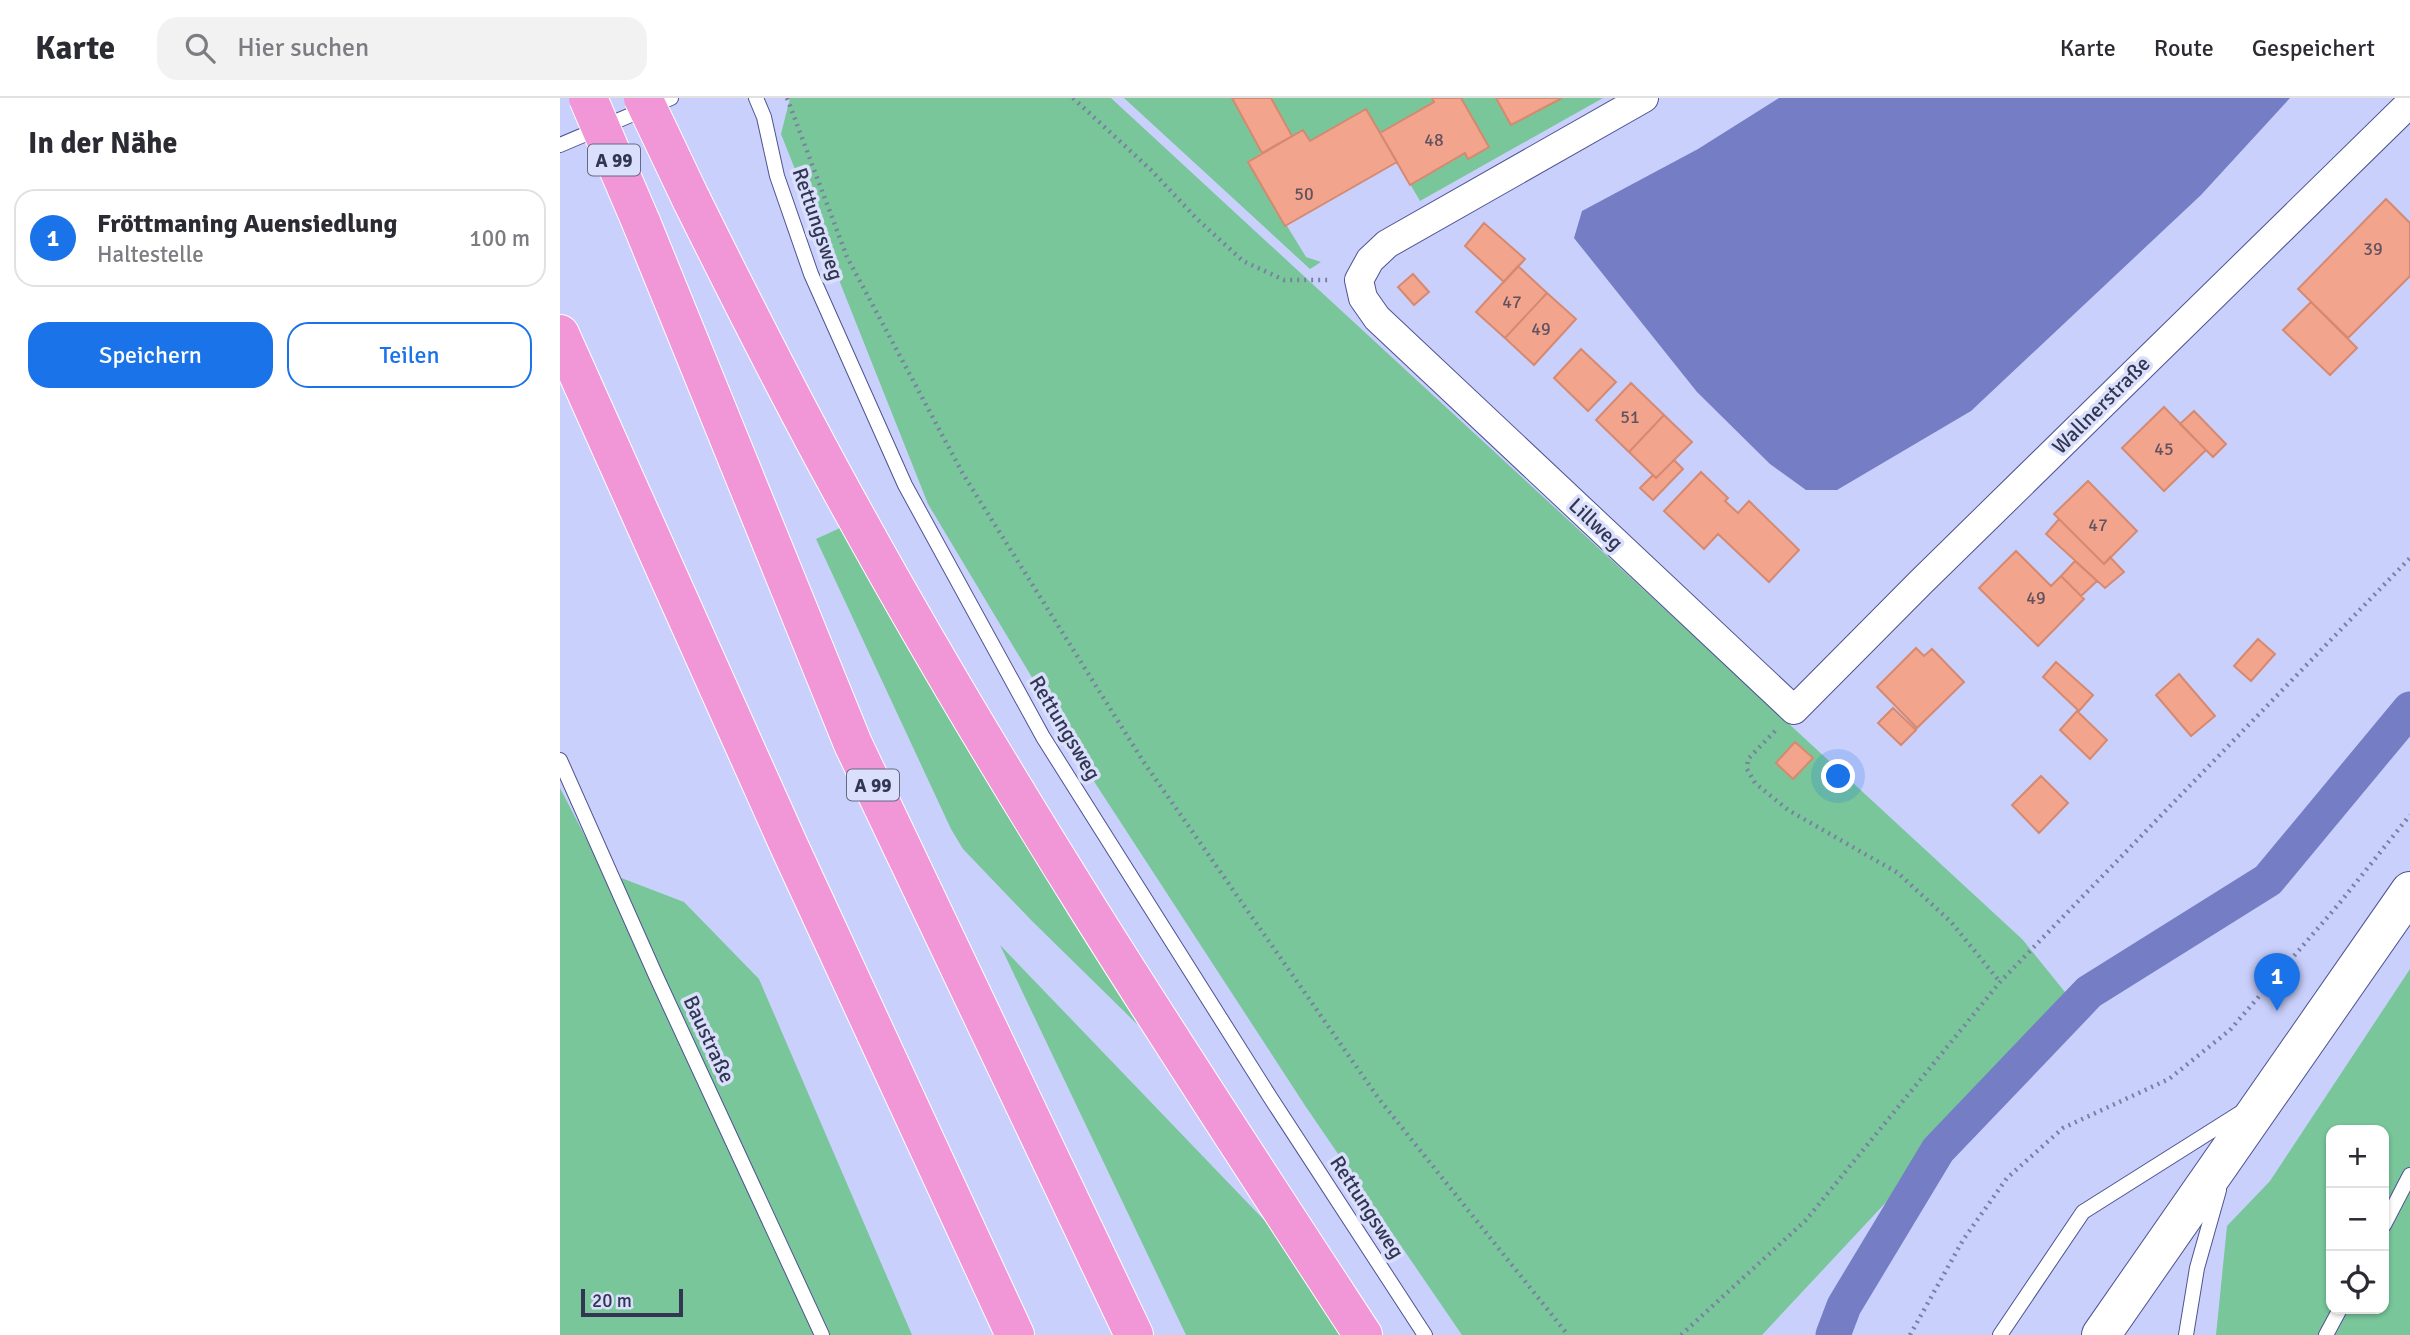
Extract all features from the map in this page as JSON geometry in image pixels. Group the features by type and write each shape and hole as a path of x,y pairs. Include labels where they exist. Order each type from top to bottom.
{"highway":[{"name":"A 99","path":"588,98 853,744 1134,1335"},
{"path":"643,98 765,349 856,519 1077,892 1363,1335"},
{"path":"560,334 795,860 1015,1335"}],"main road":[{"path":"2101,1335 2410,891"}],"street":[{"path":"1359,280 1370,260 1387,244 1644,98"},
{"name":"Wallnerstraße","path":"1794,710 1928,575 2410,103"},
{"name":"Lillweg","path":"1359,280 1363,298 1377,318 1794,710"}],"lane":[{"path":"560,145 671,98"},
{"name":"Rettungsweg","path":"756,98 764,117 777,176 811,274 905,485 1043,737 1270,1097 1425,1335"},
{"name":"Baustraße","path":"560,760 656,976 822,1335"},
{"path":"2000,1335 2083,1212 2268,1096"},
{"path":"2186,1335 2197,1268 2234,1144"},
{"path":"2389,1215 2410,1175"},
{"path":"2326,1335 2337,1314"}],"path":[{"path":"787,98 847,257 963,474 1143,761 1379,1098 1568,1335"},
{"path":"1073,98 1243,261 1284,280 1359,280"},
{"path":"1681,1335 1806,1220 2000,982 2410,558"},
{"path":"1794,710 1748,760 1747,769 1755,783 1788,810 1898,873 1951,922 2000,982"},
{"path":"1910,1335 1963,1241 2007,1178 2063,1128 2169,1079 2230,1030 2338,905 2410,815"}],"green space":[{"path":"790,98 1111,98 2022,939 2073,1002 1762,1335 1462,1335 1306,1107 1097,786 928,504 781,134"},
{"path":"1124,98 1232,98 1262,153 1248,162 1306,257 1321,262 1310,269"},
{"path":"1271,98 1603,98 1420,201 1366,109 1310,141 1303,130 1292,136"},
{"path":"840,528 994,792 1138,1025 963,849 951,829 816,539"},
{"path":"560,788 603,871 684,902 759,979 912,1335 560,1335"},
{"path":"1000,945 1266,1222 1341,1335 1186,1335"},
{"path":"2410,969 2410,1335 2216,1335 2227,1226 2270,1181"}],"water":[{"path":"1779,98 2290,98 2201,195 1971,411 1837,490 1806,490 1770,464 1697,392 1574,238 1582,211 1698,149"}],"building":[{"path":"1232,98 1271,98 1292,136 1262,153"},
{"path":"1432,98 1461,98 1489,147 1468,159 1465,153 1410,185 1380,133 1434,102"},
{"path":"1496,98 1562,98 1511,125"},
{"path":"1366,109 1397,162 1285,226 1248,162 1303,130 1310,141"},
{"path":"2386,199 2410,223 2410,276 2348,338 2298,289"},
{"path":"1484,223 1525,259 1504,282 1465,246"},
{"path":"1518,266 1547,293 1505,338 1476,312"},
{"path":"1413,274 1429,292 1414,305 1398,287"},
{"path":"1547,293 1576,319 1534,365 1505,338"},
{"path":"2311,302 2357,348 2330,375 2283,330"},
{"path":"1581,349 1616,382 1588,411 1554,378"},
{"path":"1631,383 1664,415 1629,452 1596,420"},
{"path":"2164,407 2206,450 2164,491 2122,448"},
{"path":"2194,411 2226,444 2213,457 2180,424"},
{"path":"1664,415 1692,442 1656,478 1629,452"},
{"path":"1674,460 1683,469 1653,500 1640,488 1653,475 1656,478"},
{"path":"1701,472 1728,498 1725,501 1738,513 1749,501 1799,550 1769,582 1718,534 1704,549 1664,511"},
{"path":"2088,481 2137,531 2104,564 2054,514"},
{"path":"2059,519 2104,564 2110,557 2124,572 2105,588 2046,534"},
{"path":"2016,551 2051,586 2061,576 2084,599 2038,646 1979,588"},
{"path":"2075,561 2097,581 2081,596 2061,576"},
{"path":"2258,639 2275,654 2251,681 2234,666"},
{"path":"1916,648 1924,656 1932,649 1964,682 1917,728 1877,687"},
{"path":"2056,662 2093,695 2079,711 2043,677"},
{"path":"2179,674 2215,716 2191,736 2156,695"},
{"path":"1893,708 1916,730 1901,745 1878,723"},
{"path":"2077,711 2107,740 2090,759 2060,730"},
{"path":"1795,742 1813,758 1793,779 1776,763"},
{"path":"2041,776 2068,803 2039,833 2012,805"}],"waterway":[{"path":"1833,1335 1844,1306 1938,1150 2089,992 2268,880 2410,709"}],"place":[{"name":"Fröttmaning Auensiedlung","path":"2277,1011"}]}
